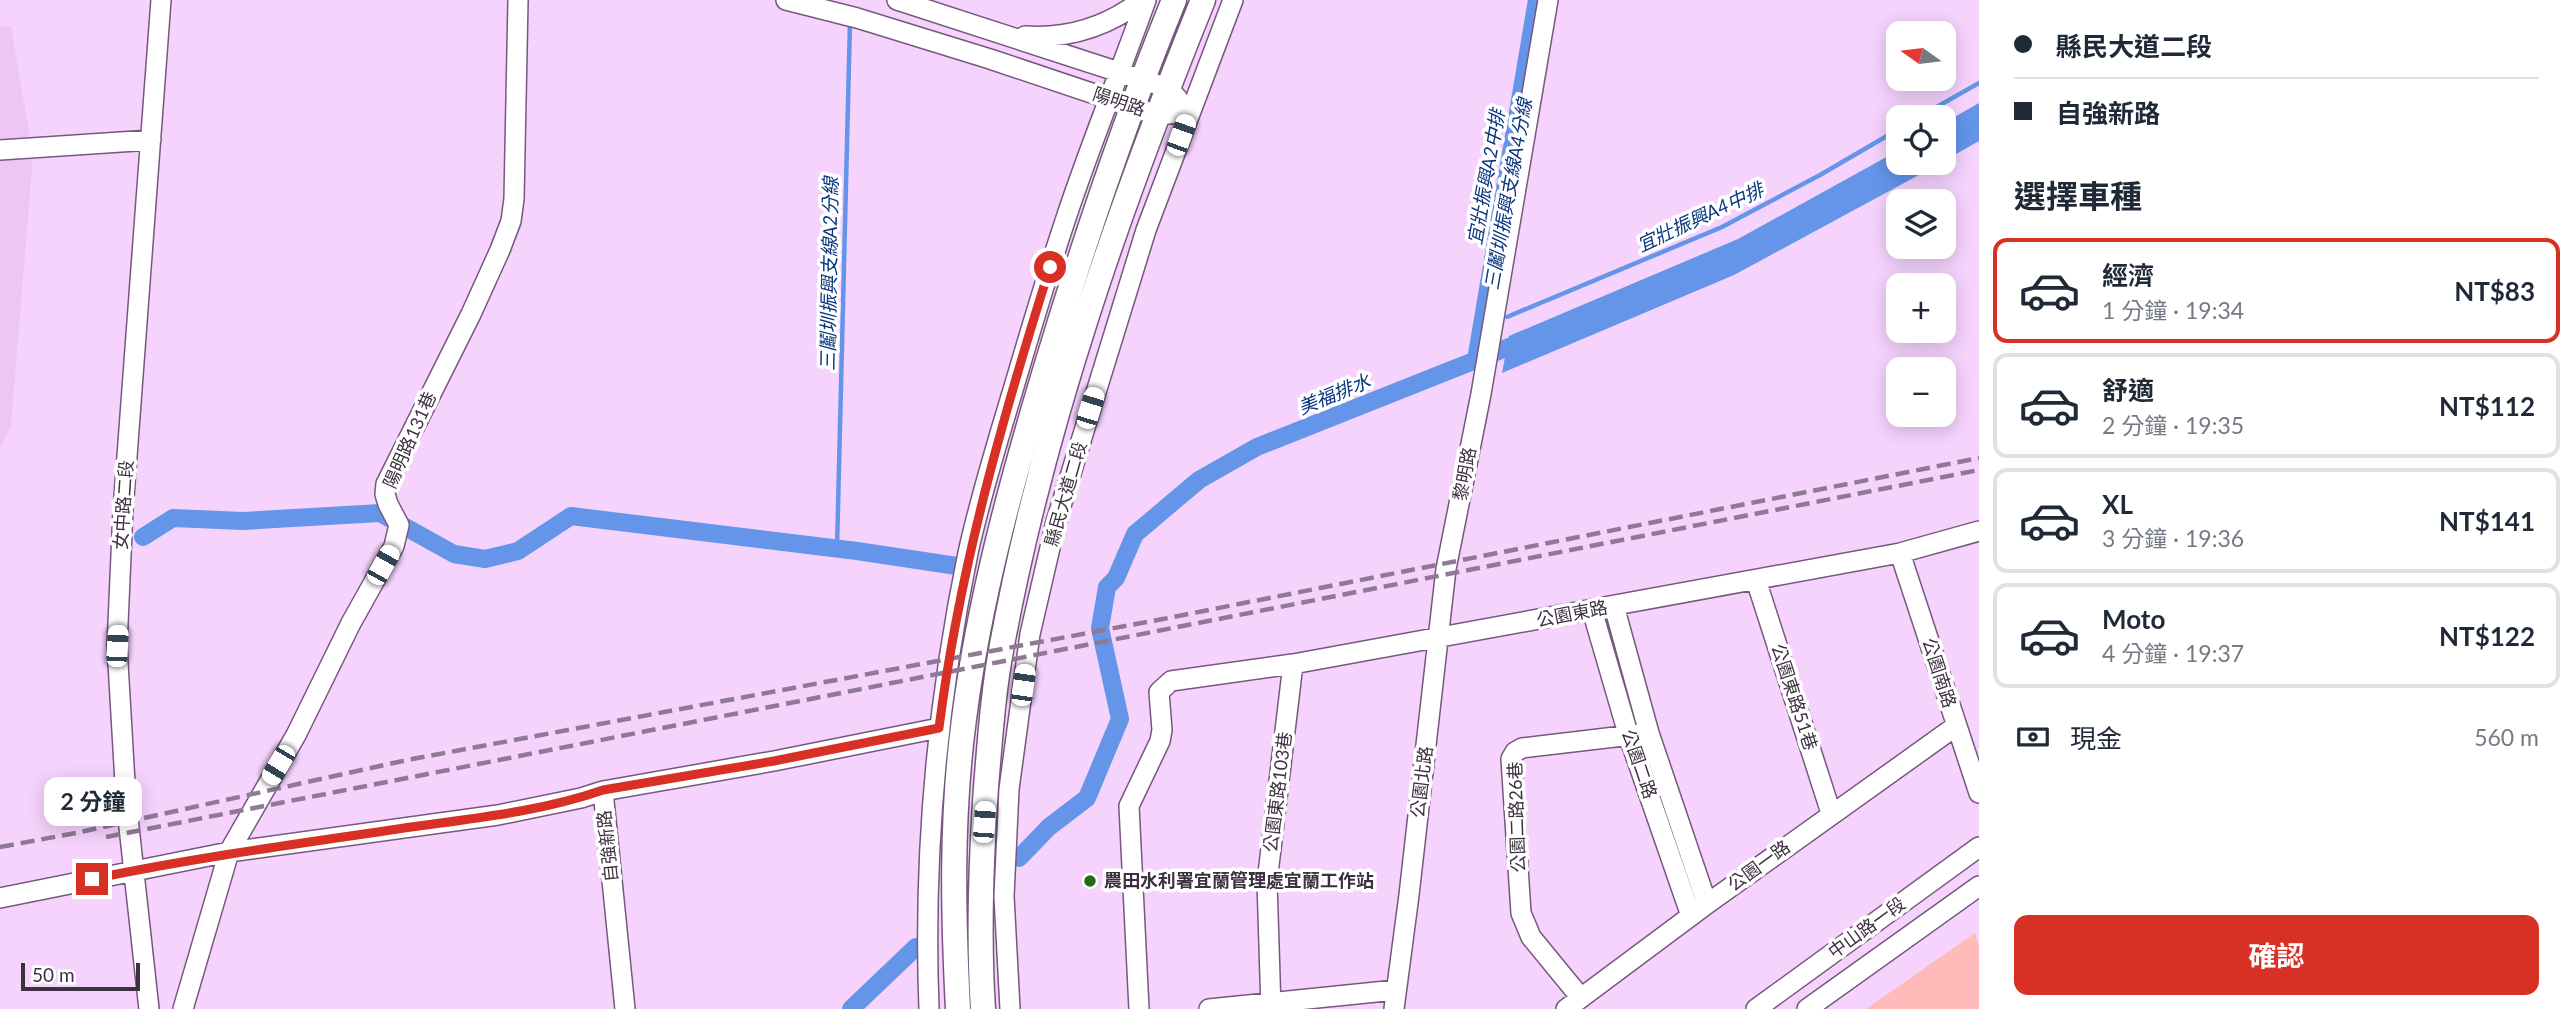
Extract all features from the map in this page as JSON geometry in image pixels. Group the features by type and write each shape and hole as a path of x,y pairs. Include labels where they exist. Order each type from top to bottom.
{"main road":[{"path":"958,1009 953,905 955,822 964,721 988,576 1014,475 1092,220 1121,102 1131,76 1174,0"},
{"name":"縣民大道二段","path":"983,1009 980,874 991,731 1001,648 1022,548 1064,393 1117,225 1203,0"}],"street":[{"name":"女中路二段","path":"149,1009 126,800 117,646 123,510 161,0"},
{"name":"陽明路131巷","path":"183,1009 229,852 296,735 351,623 394,546 399,525 388,504 386,484 471,314 511,221 514,199 517,0"},
{"name":"陽明路","path":"786,0 857,18 1157,115 1189,112"},
{"name":"陽明路","path":"897,0 987,27 1168,88 1189,112"},
{"path":"987,27 1015,35 1044,37 1073,34 1101,26 1144,0"},
{"path":"1131,76 1144,0"},
{"name":"縣民大道二段","path":"1010,1009 1004,896 1009,789 1030,634 1074,459 1146,229 1233,0"},
{"name":"黎明路","path":"1449,555 1481,394 1548,0"},
{"path":"929,1009 928,846 947,668 969,551 995,448 1066,216 1121,102"},
{"path":"0,150 151,141"},
{"name":"公園東路","path":"1139,1009 1129,806 1160,741 1163,730 1159,692 1171,681 1293,664 1438,639 1756,580 1900,553 1979,531"},
{"name":"公園南路","path":"1900,553 1979,793"},
{"name":"公園北路","path":"1395,1000 1449,555"},
{"name":"公園東路51巷","path":"1756,580 1831,813"},
{"name":"公園二路","path":"1614,606 1649,733 1707,904"},
{"name":"公園二路","path":"1592,610 1629,737 1691,916"},
{"name":"公園東路103巷","path":"1271,1006 1266,882 1293,664"},
{"name":"公園一路","path":"1574,1003 1831,813 1956,726"},
{"path":"603,790 774,761 939,728"},
{"name":"公園二路26巷","path":"1574,1003 1531,937 1521,913 1511,759 1515,752 1522,748 1649,733"},
{"name":"自強新路","path":"0,898 229,852 498,815 581,798 603,790 625,1009"},
{"name":"中山路一段","path":"1756,1009 1979,847"},
{"name":"中山路一段","path":"1807,1009 1979,886"},
{"path":"981,901 1006,949"},
{"path":"1209,1009 1395,1000"}],"shaded area":[{"path":"11,26 33,156 11,425 0,449 0,27"},
{"path":"1975,933 1979,947 1979,1009 1866,1009"}],"water":[{"path":"1979,103 1979,141 1956,154 1956,116"},
{"path":"1886,157 1886,175 1919,175 1893,189 1886,189 1886,193 1734,275 1502,373 1509,336 1738,239"}],"waterway":[{"name":"宜壯振興A2中排","path":"1476,360 1537,0"},
{"name":"三鬮圳振興支線A2分線","path":"837,548 850,22"},
{"name":"宜壯振興A4中排","path":"1940,105 1979,83"},
{"name":"宜壯振興A4中排","path":"1507,317 1722,227 1886,137"},
{"name":"美福排水","path":"1019,858 1049,827 1087,798 1120,719 1100,628 1107,587 1116,578 1135,534 1199,480 1257,447 1529,339"},
{"path":"143,537 173,518 243,521 380,513 454,554 485,559 518,551 571,516 957,566"},
{"path":"851,1009 916,947"}],"railway":[{"path":"0,847 76,833 407,760 1163,619 1979,458"},
{"path":"106,837 1979,470"}],"place":[{"name":"農田水利署宜蘭管理處宜蘭工作站","path":"1090,881"}],"route":[{"path":"92,879 229,852 498,815 581,798 603,790 774,761 939,728 947,668 969,551 995,448 1050,267"}],"water label":[{"name":"三鬮圳振興支線A4分線","path":"1508,194"}]}
